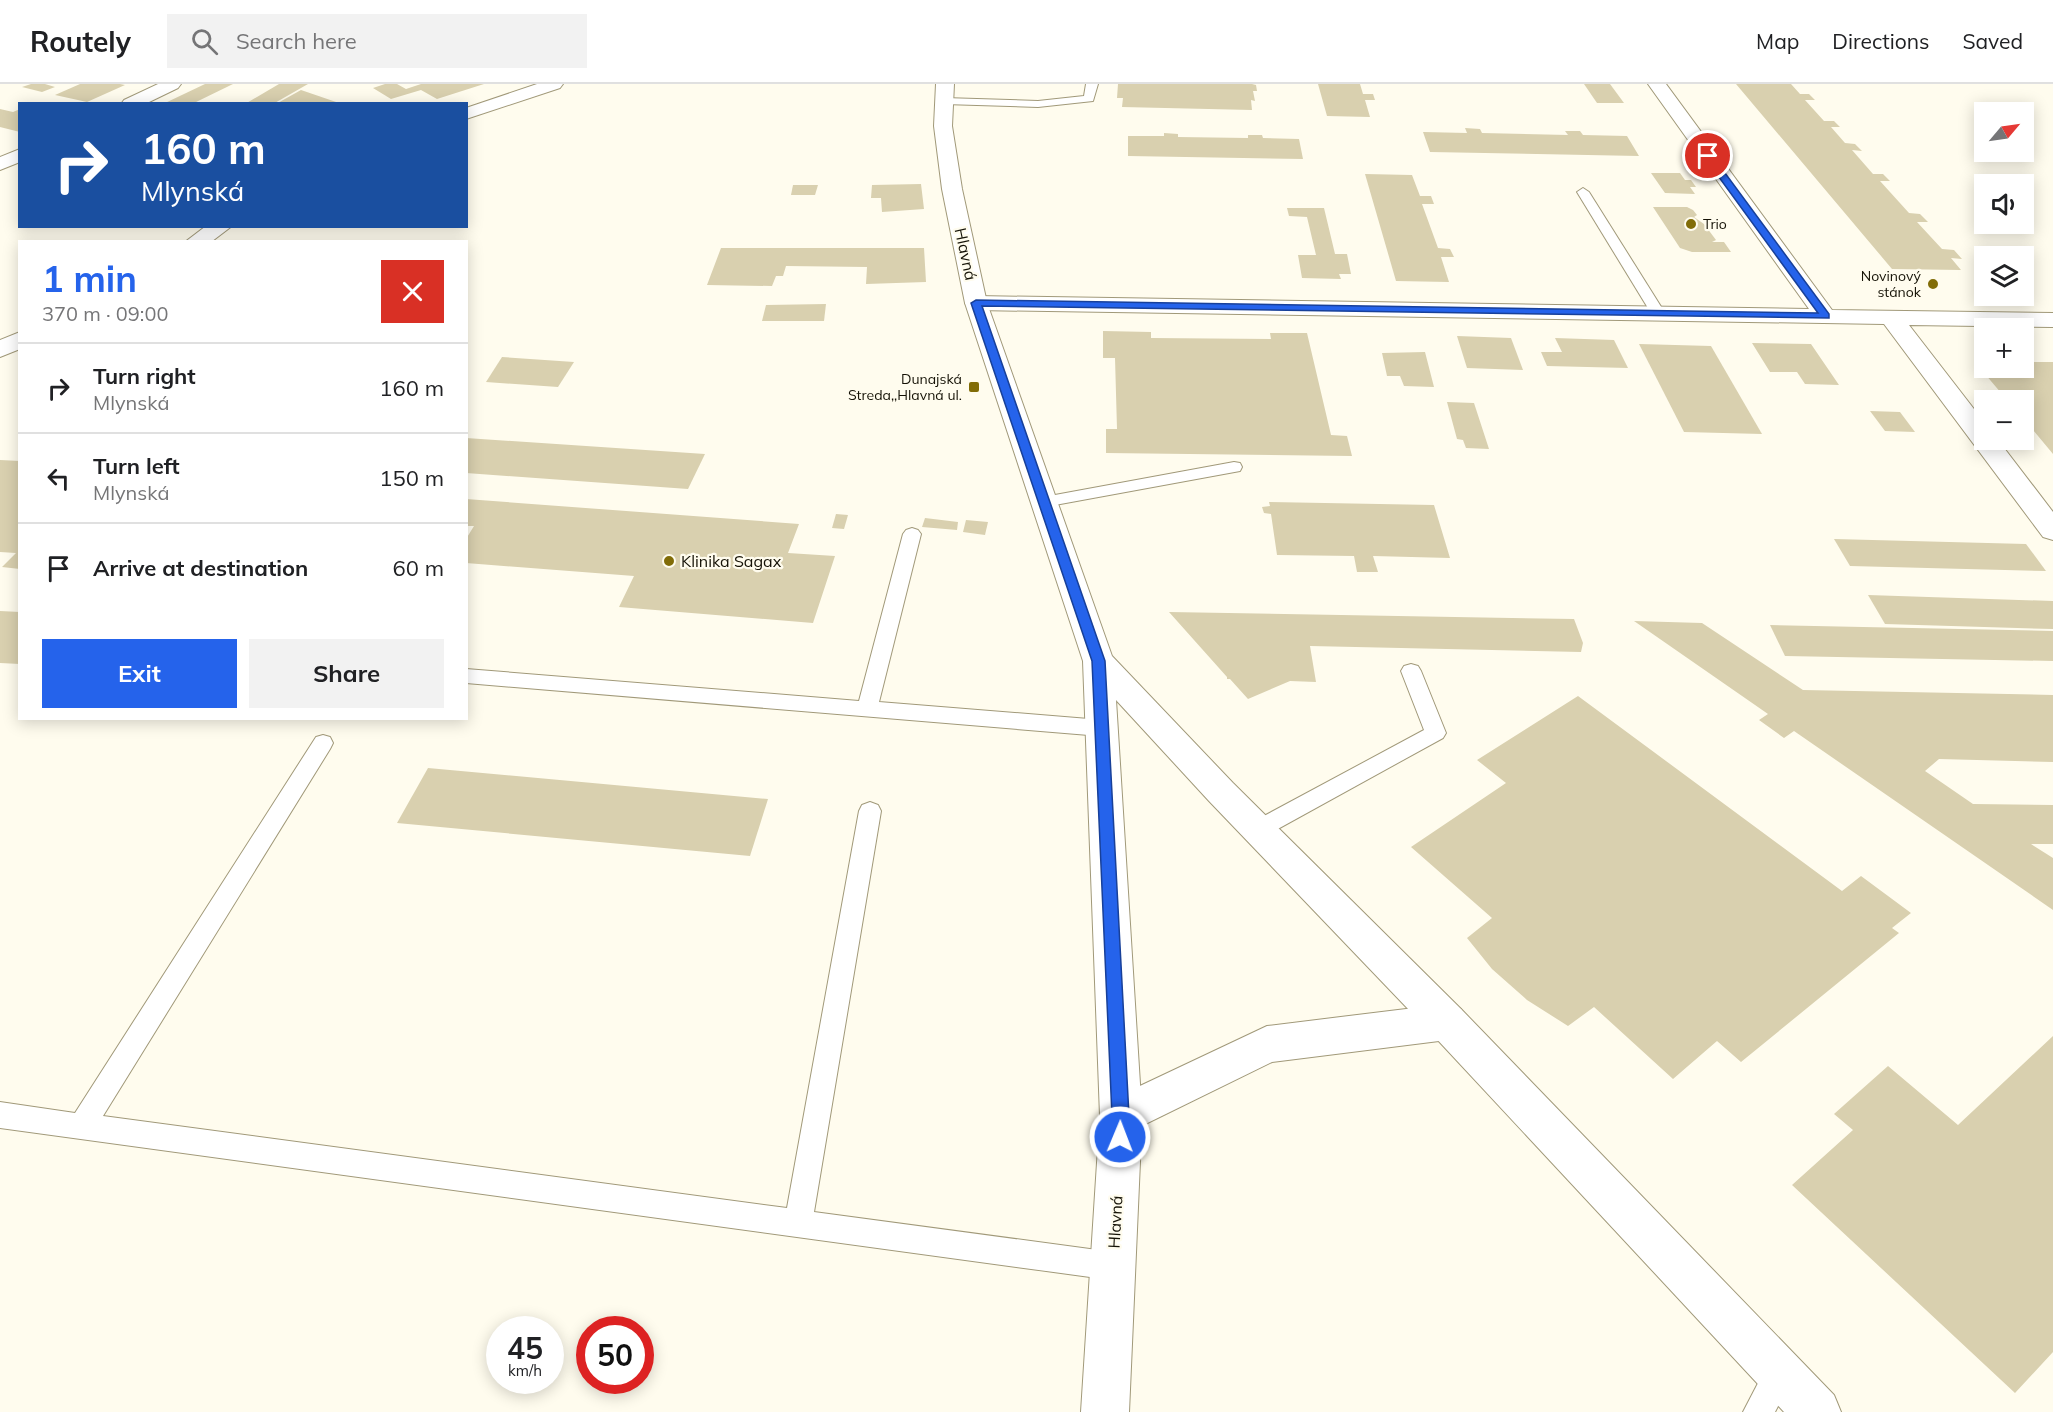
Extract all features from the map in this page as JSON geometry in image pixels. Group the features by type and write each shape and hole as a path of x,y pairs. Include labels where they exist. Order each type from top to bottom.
{"street":[{"path":"134,102 172,84"},
{"path":"468,113 554,84"},
{"path":"1657,84 1825,316"},
{"name":"Hlavná","path":"944,93 943,126 952,189 976,303 1098,661 1121,1116 1105,1412"},
{"path":"198,240 219,228"},
{"path":"976,303 2053,320"},
{"path":"1890,317 2053,531"},
{"path":"0,350 18,340"},
{"path":"1098,661 1257,830 1447,1022 1817,1412"},
{"path":"1121,1116 1267,1044 1447,1022"}],"lane":[{"path":"944,93 1038,104 1089,99 1092,84"},
{"path":"1583,192 1658,314"},
{"path":"1044,502 1234,467"},
{"path":"867,709 912,534"},
{"path":"1257,830 1436,733 1411,670"},
{"path":"468,676 1101,728"},
{"path":"82,1126 323,743"},
{"path":"798,1222 870,811"},
{"path":"0,1115 1112,1266"},
{"path":"1758,1412 1780,1373"}],"building":[{"path":"31,84 55,87 42,92 22,87"},
{"path":"80,84 125,85 87,102 55,95"},
{"path":"205,84 233,84 196,102 167,102"},
{"path":"279,84 308,84 276,102 248,102"},
{"path":"385,84 397,84 406,89 421,84 484,84 437,99 421,90 391,99 373,88"},
{"path":"1118,84 1252,84 1256,85 1257,91 1253,91 1255,101 1251,100 1252,110 1122,107 1123,98 1117,98"},
{"path":"1318,84 1360,84 1363,94 1373,94 1375,100 1365,100 1370,117 1327,116"},
{"path":"1584,84 1610,84 1624,103 1597,103"},
{"path":"1736,84 1791,84 1800,94 1809,94 1815,100 1805,100 1824,121 1834,121 1840,127 1831,127 1845,143 1855,144 1862,151 1852,150 1873,174 1883,174 1890,181 1880,181 1909,213 1920,214 1928,222 1917,222 1942,249 1954,250 1962,259 1951,258 1961,270 1892,269"},
{"path":"301,90 336,102 280,102"},
{"path":"0,109 13,112 18,110 18,132 0,127"},
{"path":"1465,128 1480,129 1482,133 1568,135 1565,131 1580,131 1583,135 1627,136 1639,156 1430,152 1423,132 1467,133"},
{"path":"1164,133 1178,134 1178,137 1248,138 1248,135 1262,135 1263,138 1299,139 1303,159 1128,156 1128,136 1164,136"},
{"path":"1651,173 1680,173 1685,180 1691,180 1696,187 1690,187 1695,194 1665,193"},
{"path":"1365,174 1412,175 1420,196 1431,196 1434,204 1422,204 1438,248 1450,249 1454,257 1441,257 1449,282 1396,281"},
{"path":"921,184 924,209 882,212 881,198 871,198 872,185"},
{"path":"793,185 818,185 815,195 791,195"},
{"path":"1653,207 1687,207 1693,210 1697,215 1694,217 1704,224 1716,240 1712,242 1724,242 1731,252 1692,252 1680,248"},
{"path":"1287,208 1324,208 1335,254 1347,254 1351,274 1339,274 1341,279 1302,278 1298,255 1316,255 1307,217 1289,216"},
{"path":"721,248 924,248 926,282 866,284 867,267 786,266 783,276 776,276 772,286 707,285"},
{"path":"826,304 824,321 762,321 766,305"},
{"path":"1103,331 1151,332 1151,338 1271,339 1270,333 1307,333 1331,435 1347,436 1352,456 1106,453 1106,429 1117,429 1115,358 1103,358"},
{"path":"1457,336 1511,338 1523,370 1467,368"},
{"path":"1555,338 1614,340 1628,368 1547,366 1541,352 1562,352"},
{"path":"1752,343 1811,344 1839,385 1805,384 1797,372 1770,372"},
{"path":"1639,344 1711,346 1762,434 1684,432"},
{"path":"1425,352 1434,387 1404,386 1400,376 1387,376 1382,353"},
{"path":"502,357 574,362 558,387 486,382"},
{"path":"2034,362 2053,362 2053,454 2034,431 2034,390 1999,390 1988,378 2034,378"},
{"path":"1447,402 1474,403 1489,449 1466,448 1463,440 1457,439"},
{"path":"1870,411 1900,412 1915,432 1885,431"},
{"path":"468,438 705,454 688,489 468,473"},
{"path":"0,460 18,461 18,569 2,567 16,553 0,552"},
{"name":"Klinika Sagax","path":"468,499 799,524 788,553 835,556 813,623 619,607 634,576 468,563 468,536 474,526 468,526"},
{"path":"1269,502 1434,505 1450,558 1373,556 1378,572 1357,572 1354,556 1277,555 1271,514 1264,513 1262,507 1270,506"},
{"path":"836,514 848,515 844,529 832,528"},
{"path":"925,518 958,522 957,530 922,527"},
{"path":"966,520 988,522 985,535 963,532"},
{"path":"1834,539 2026,544 2046,571 1850,566"},
{"path":"1868,595 2053,601 2053,629 1885,624"},
{"path":"0,611 18,612 18,664 0,663"},
{"path":"1169,612 1574,619 1583,643 1581,652 1310,646 1316,682 1290,681 1248,699 1230,679 1227,679"},
{"path":"1634,621 1702,623 1803,690 2053,695 2053,762 1939,759 1925,771 1973,804 2053,805 2053,844 2031,844 2053,858 2053,910 1794,731 1784,738 1759,720 1768,714"},
{"path":"1770,625 2053,631 2053,661 1785,656"},
{"path":"1578,696 1842,891 1861,876 1911,913 1892,928 1899,933 1741,1062 1717,1041 1673,1079 1594,1007 1568,1026 1527,1000 1492,969 1467,938 1492,918 1411,847 1506,783 1477,760"},
{"path":"428,768 768,799 750,856 397,823"},
{"path":"2053,1036 2053,1352 2015,1393 1792,1185 1853,1130 1834,1114 1888,1066 1958,1125"}],"place":[{"name":"Trio","path":"1691,224"},
{"name":"Novinový stánok","path":"1933,284"},
{"name":"Dunajská Streda,,Hlavná ul.","path":"974,387"},
{"name":"Klinika Sagax","path":"669,561"}],"route":[{"path":"1120,1137 1121,1116 1098,661 976,303 1825,316 1708,156"}]}
